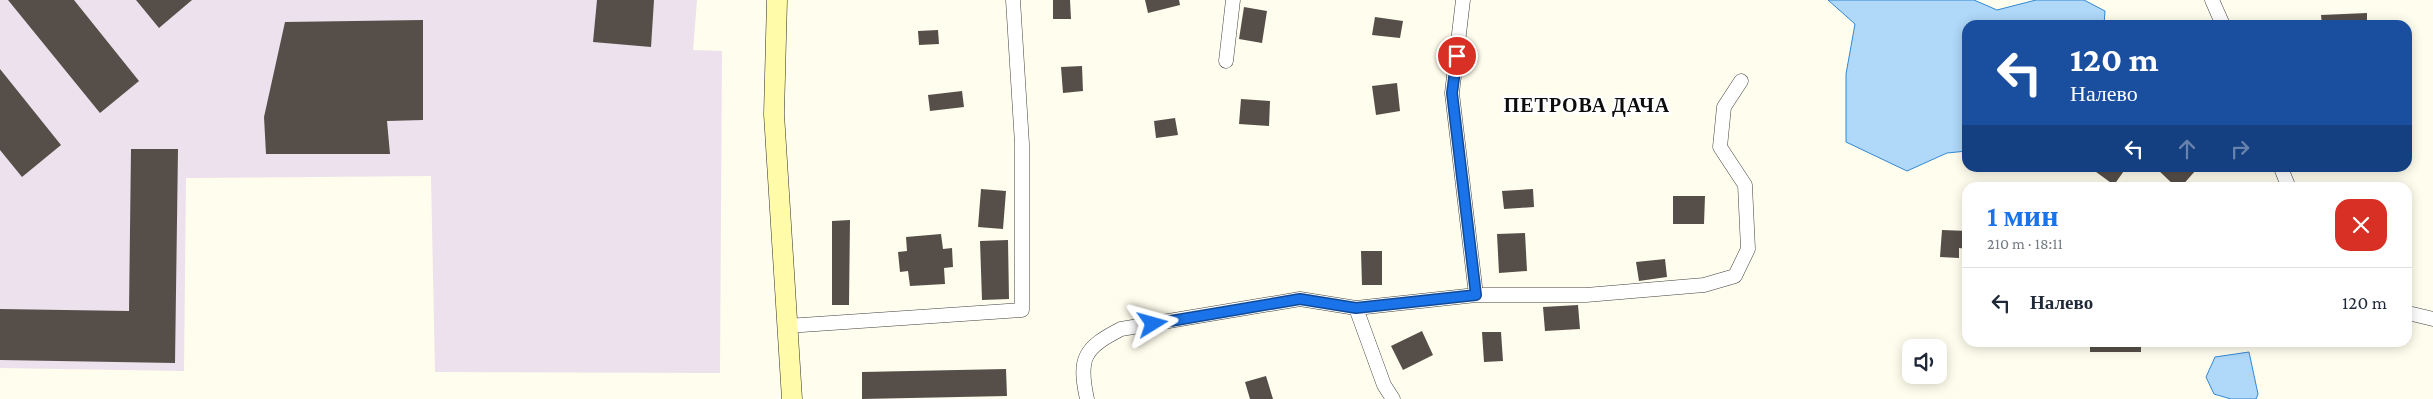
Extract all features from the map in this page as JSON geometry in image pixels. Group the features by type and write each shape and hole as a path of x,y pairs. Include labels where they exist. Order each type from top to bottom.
{"main road":[{"path":"777,0 774,114 792,399"}],"street":[{"path":"788,326 1022,310 1022,144 1012,0"},
{"path":"1226,61 1233,0"},
{"path":"1463,0 1452,93 1476,295"},
{"path":"2212,0 2221,20"},
{"path":"1087,399 1082,377 1085,356 1099,340 1121,329 1300,299 1356,308 1476,295 1586,295 1704,285 1735,276 1748,249 1745,185 1720,147 1724,106 1741,81"},
{"path":"1356,308 1384,385 1393,399"},
{"path":"2412,313 2433,319"}],"shaded area":[{"path":"0,0 697,0 693,50 722,51 720,373 435,372 431,176 186,178 184,371 0,368"}],"water":[{"path":"1828,0 1974,0 1997,10 2036,0 2084,0 2105,11 2104,20 1962,20 1962,152 1947,153 1907,171 1846,142 1846,74 1855,24"},
{"path":"2249,352 2258,394 2256,399 2231,399 2214,394 2206,377 2215,357"}],"building":[{"path":"8,0 74,0 139,81 100,113"},
{"path":"136,0 192,0 159,28"},
{"path":"597,0 654,0 651,47 593,42"},
{"path":"1053,0 1070,0 1071,19 1053,19"},
{"path":"1145,0 1179,0 1180,5 1148,13"},
{"path":"1244,7 1267,11 1262,43 1239,39"},
{"path":"2367,13 2367,20 2322,20 2321,15"},
{"path":"1375,17 1403,21 1400,38 1372,35"},
{"path":"423,20 423,120 387,121 390,154 266,154 264,117 285,22"},
{"path":"938,30 939,44 919,45 918,31"},
{"path":"1082,66 1083,91 1063,93 1061,67"},
{"path":"0,69 61,145 22,177 0,150"},
{"path":"1397,83 1400,111 1376,115 1372,86"},
{"path":"962,91 964,107 930,111 928,95"},
{"path":"1241,99 1270,101 1269,126 1239,124"},
{"path":"1175,118 1178,135 1156,138 1154,121"},
{"path":"131,149 178,149 175,363 0,360 0,309 129,311"},
{"path":"2096,172 2123,172 2116,182 2110,182"},
{"path":"2160,172 2194,172 2185,182 2171,182"},
{"path":"981,189 1006,191 1003,229 978,227"},
{"path":"1533,189 1534,207 1504,209 1502,191"},
{"path":"1673,196 1705,196 1704,224 1673,224"},
{"path":"850,220 849,305 832,305 832,221"},
{"path":"1942,230 1962,231 1962,248 1959,248 1959,258 1940,257"},
{"path":"1525,233 1527,271 1499,273 1497,234"},
{"path":"941,234 943,249 952,248 953,267 944,268 945,284 910,286 908,271 900,272 898,252 907,251 906,237"},
{"path":"1008,240 1009,299 982,300 980,241"},
{"path":"1361,251 1382,251 1382,285 1362,285"},
{"path":"1665,259 1667,277 1639,281 1636,262"},
{"path":"1578,305 1580,329 1545,331 1543,307"},
{"path":"1422,331 1433,355 1403,370 1391,346"},
{"path":"1482,332 1501,332 1503,361 1484,362"},
{"path":"2090,347 2141,347 2141,352 2090,352"},
{"path":"1006,369 1007,396 862,399 862,372"},
{"path":"1266,376 1273,399 1250,399 1245,382"}],"district":[{"name":"ПЕТРОВА ДАЧА","path":"1587,105"}],"route":[{"path":"1153,324 1300,299 1356,308 1476,295 1452,93 1457,56"}]}
